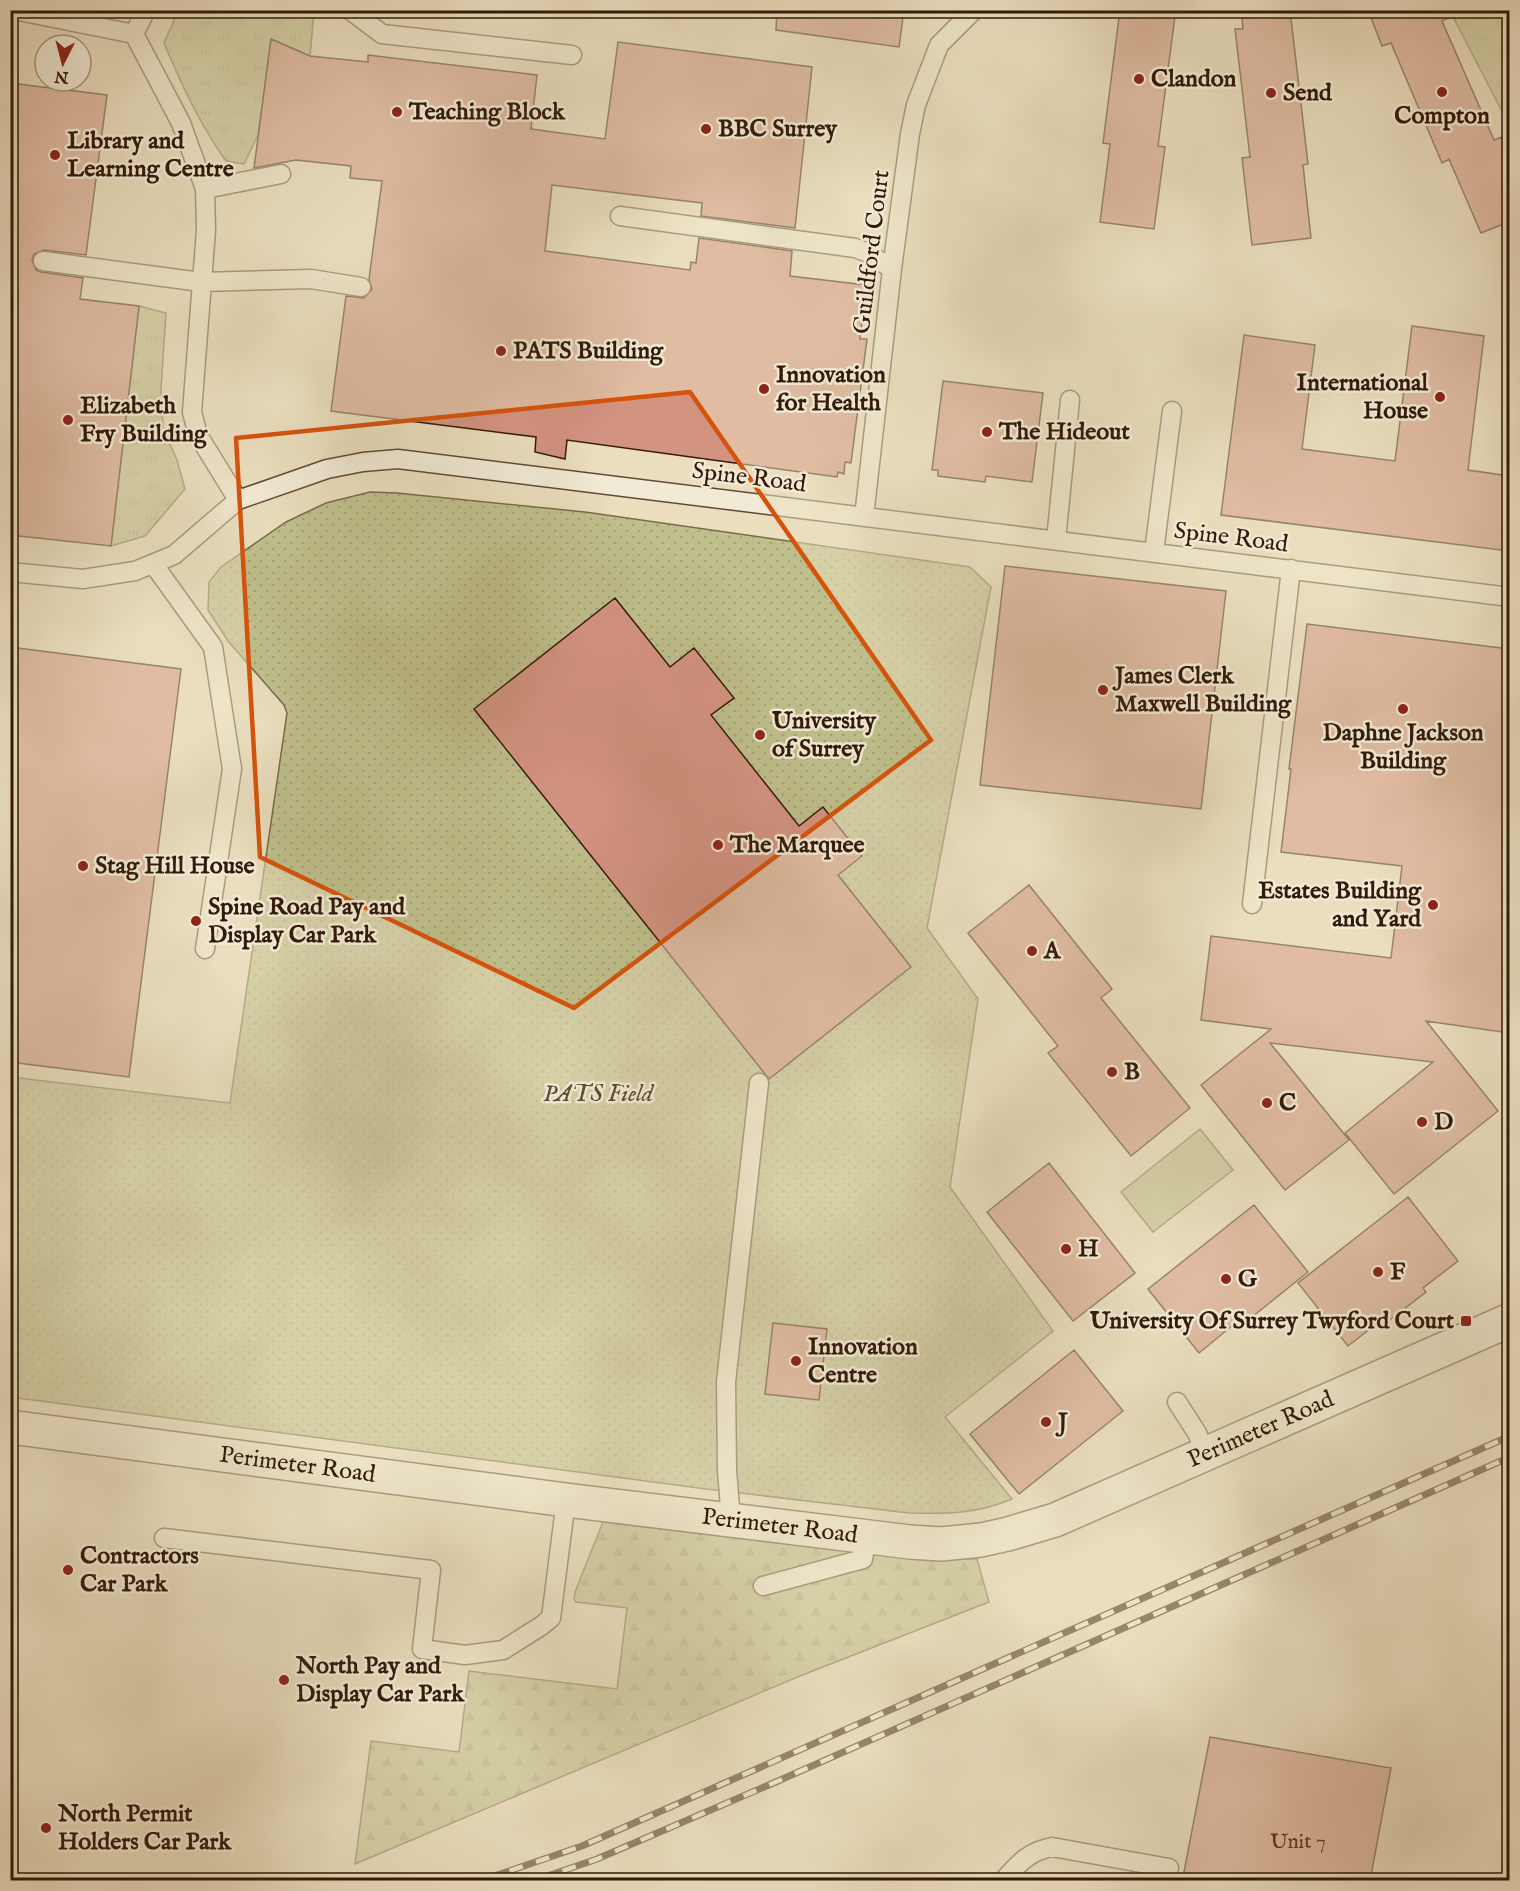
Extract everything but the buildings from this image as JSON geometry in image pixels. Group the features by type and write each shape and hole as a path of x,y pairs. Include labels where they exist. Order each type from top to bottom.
{"street":[{"name":"Perimeter Road","path":"10,1427 867,1537 942,1544 959,1543 1008,1534 1055,1520 1509,1320"}],"lane":[{"path":"14,10 134,34"},
{"path":"134,34 146,10"},
{"path":"350,10 382,33 572,56"},
{"name":"Guildford Court","path":"864,517 892,270 916,105 939,45 974,10"},
{"path":"134,34 181,123 205,189 206,230 192,412 198,435 238,500"},
{"path":"205,189 281,174"},
{"path":"620,216 855,248 866,252 892,270"},
{"path":"43,261 201,282 311,279 361,287"},
{"path":"1056,540 1070,400"},
{"path":"1154,552 1172,411"},
{"name":"Spine Road","path":"10,572 83,579 135,571 174,555 192,542 238,500 327,469 363,462 399,459 1509,597"},
{"path":"154,565 213,647 232,769 205,949"},
{"path":"1252,904 1291,569"},
{"path":"731,1520 727,1470 726,1382 759,1083"},
{"path":"1177,1402 1197,1432 1206,1454"},
{"path":"164,1538 430,1570 422,1649 465,1655 503,1650 551,1618 566,1500"},
{"path":"764,1586 863,1559 867,1537"},
{"path":"1004,1881 1022,1860 1037,1850 1052,1847 1168,1868"}],"highlighted area":[{"path":"690,392 931,740 574,1008 260,857 236,438"}],"green space":[{"path":"178,11 314,11 310,56 271,39 258,135 244,164 226,161 199,119 170,58 164,43"},
{"path":"1450,11 1509,11 1509,131 1505,117"},
{"path":"139,306 166,313 161,389 163,428 177,460 185,489 145,536 111,546"},
{"name":"PATS Field","path":"370,492 585,512 970,567 991,587 927,928 978,999 950,1187 1053,1331 945,1417 1012,1499 986,1508 962,1512 909,1513 706,1489 11,1397 11,1077 230,1103 287,713 284,705 228,641 208,610 209,582 221,567 286,522 326,503"},
{"path":"1200,1129 1233,1170 1153,1232 1121,1192"},
{"path":"603,1522 915,1559 977,1559 989,1602 800,1676 355,1864 371,1741 459,1752 469,1671 617,1689 627,1608 576,1602 574,1599"}],"railway":[{"path":"483,1880 582,1846 1510,1436"},
{"path":"536,1880 597,1859 778,1781 1510,1457"}],"place":[{"name":"Clandon","path":"1139,79"},
{"name":"Compton","path":"1442,92"},
{"name":"Send","path":"1271,93"},
{"name":"Teaching Block","path":"397,112"},
{"name":"BBC Surrey","path":"706,129"},
{"name":"Library and Learning Centre","path":"55,155"},
{"name":"PATS Building","path":"501,351"},
{"name":"Innovation for Health","path":"764,389"},
{"name":"International House","path":"1440,397"},
{"name":"Elizabeth Fry Building","path":"68,420"},
{"name":"The Hideout","path":"987,432"},
{"name":"James Clerk Maxwell Building","path":"1103,690"},
{"name":"Daphne Jackson Building","path":"1403,709"},
{"name":"University of Surrey","path":"760,735"},
{"name":"The Marquee","path":"718,845"},
{"name":"Stag Hill House","path":"83,866"},
{"name":"Estates Building and Yard","path":"1433,905"},
{"name":"Spine Road Pay and Display Car Park","path":"196,921"},
{"name":"A","path":"1032,951"},
{"name":"B","path":"1112,1072"},
{"name":"C","path":"1267,1103"},
{"name":"D","path":"1422,1122"},
{"name":"H","path":"1066,1249"},
{"name":"F","path":"1378,1272"},
{"name":"G","path":"1226,1279"},
{"name":"University Of Surrey Twyford Court","path":"1466,1321"},
{"name":"Innovation Centre","path":"796,1361"},
{"name":"J","path":"1046,1422"},
{"name":"Contractors Car Park","path":"68,1570"},
{"name":"North Pay and Display Car Park","path":"284,1680"},
{"name":"North Permit Holders Car Park","path":"46,1828"}]}
